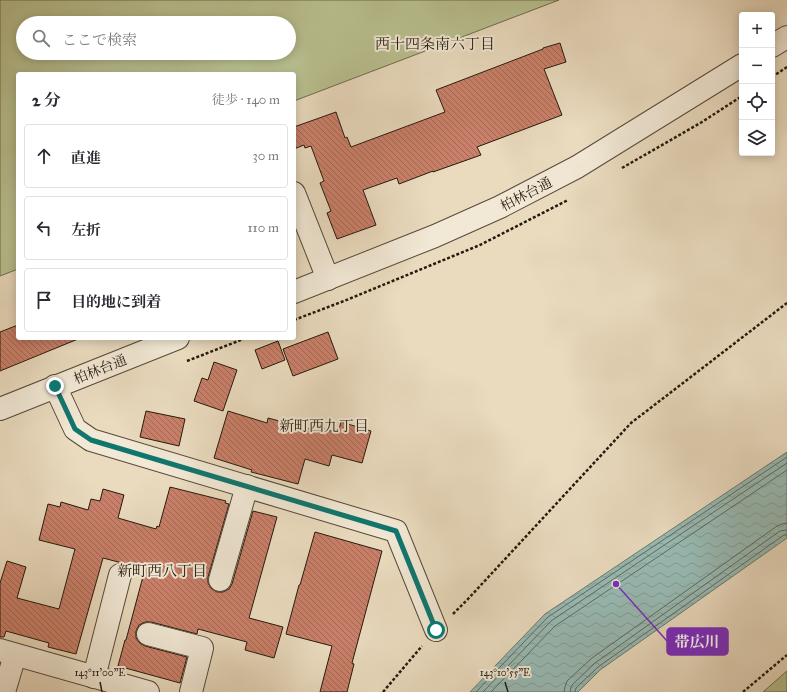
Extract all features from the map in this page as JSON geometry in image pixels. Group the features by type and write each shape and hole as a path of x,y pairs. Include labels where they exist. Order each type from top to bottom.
{"street":[{"path":"775,44 787,37"},
{"name":"柏林台通","path":"296,291 435,236 500,207 577,167 739,67"},
{"path":"296,198 328,278"},
{"name":"柏林台通","path":"0,409 173,340"},
{"path":"55,386 75,429 91,440 396,531 436,630"},
{"path":"220,580 247,486"},
{"path":"94,677 120,576"},
{"path":"148,634 202,648 191,692"},
{"path":"4,692 7,653 148,692"}],"path":[{"path":"775,75 787,67"},
{"path":"383,692 436,630 468,599 631,423 787,303"},
{"path":"743,692 787,655"}],"green space":[{"path":"0,0 559,0 296,100 296,72 16,72 16,270 0,276"},
{"path":"787,671 787,692 763,692"}],"water":[{"path":"787,452 787,538 600,670 578,692 470,692 545,614"}],"building":[{"path":"560,43 566,62 544,69 562,115 477,147 481,155 399,184 397,178 363,190 376,225 337,239 327,213 331,211 320,183 324,181 311,146 305,148 304,145 296,148 296,126 336,112 345,138 347,137 351,147 445,112 436,90 543,48"},
{"path":"16,326 16,340 76,340 0,371 0,332"},
{"path":"328,332 338,359 293,376 283,349"},
{"path":"278,341 285,360 262,369 255,350"},
{"path":"214,362 237,370 223,411 194,401 202,378 208,380"},
{"path":"146,411 185,419 179,446 140,437"},
{"path":"228,411 267,423 268,418 310,429 311,425 338,433 341,422 371,431 362,463 332,455 329,466 305,459 298,484 251,472 252,470 214,458"},
{"path":"170,487 226,501 225,503 229,504 208,577 208,583 211,588 217,592 223,592 229,589 232,584 253,511 277,517 249,618 283,627 274,658 245,650 247,642 198,629 197,634 151,622 145,622 139,625 136,631 136,638 140,643 145,646 187,657 180,683 118,666 145,569 103,558 76,654 48,647 49,643 6,631 4,637 0,637 0,583 7,561 26,567 17,598 59,609 75,549 39,540 48,504 60,507 61,502 88,510 91,499 100,501 103,489 124,495 118,518 156,529 157,526 159,527"},
{"path":"315,532 382,551 352,663 354,664 347,692 320,692 332,646 286,634"}],"place":[{"name":"帯広川","path":"616,584"}],"district":[{"name":"西十四条南六丁目","path":"435,44"},
{"name":"新町西九丁目","path":"324,426"},
{"name":"新町西八丁目","path":"162,571"}],"route":[{"path":"55,386 75,429 91,440 396,531 436,630"}]}
